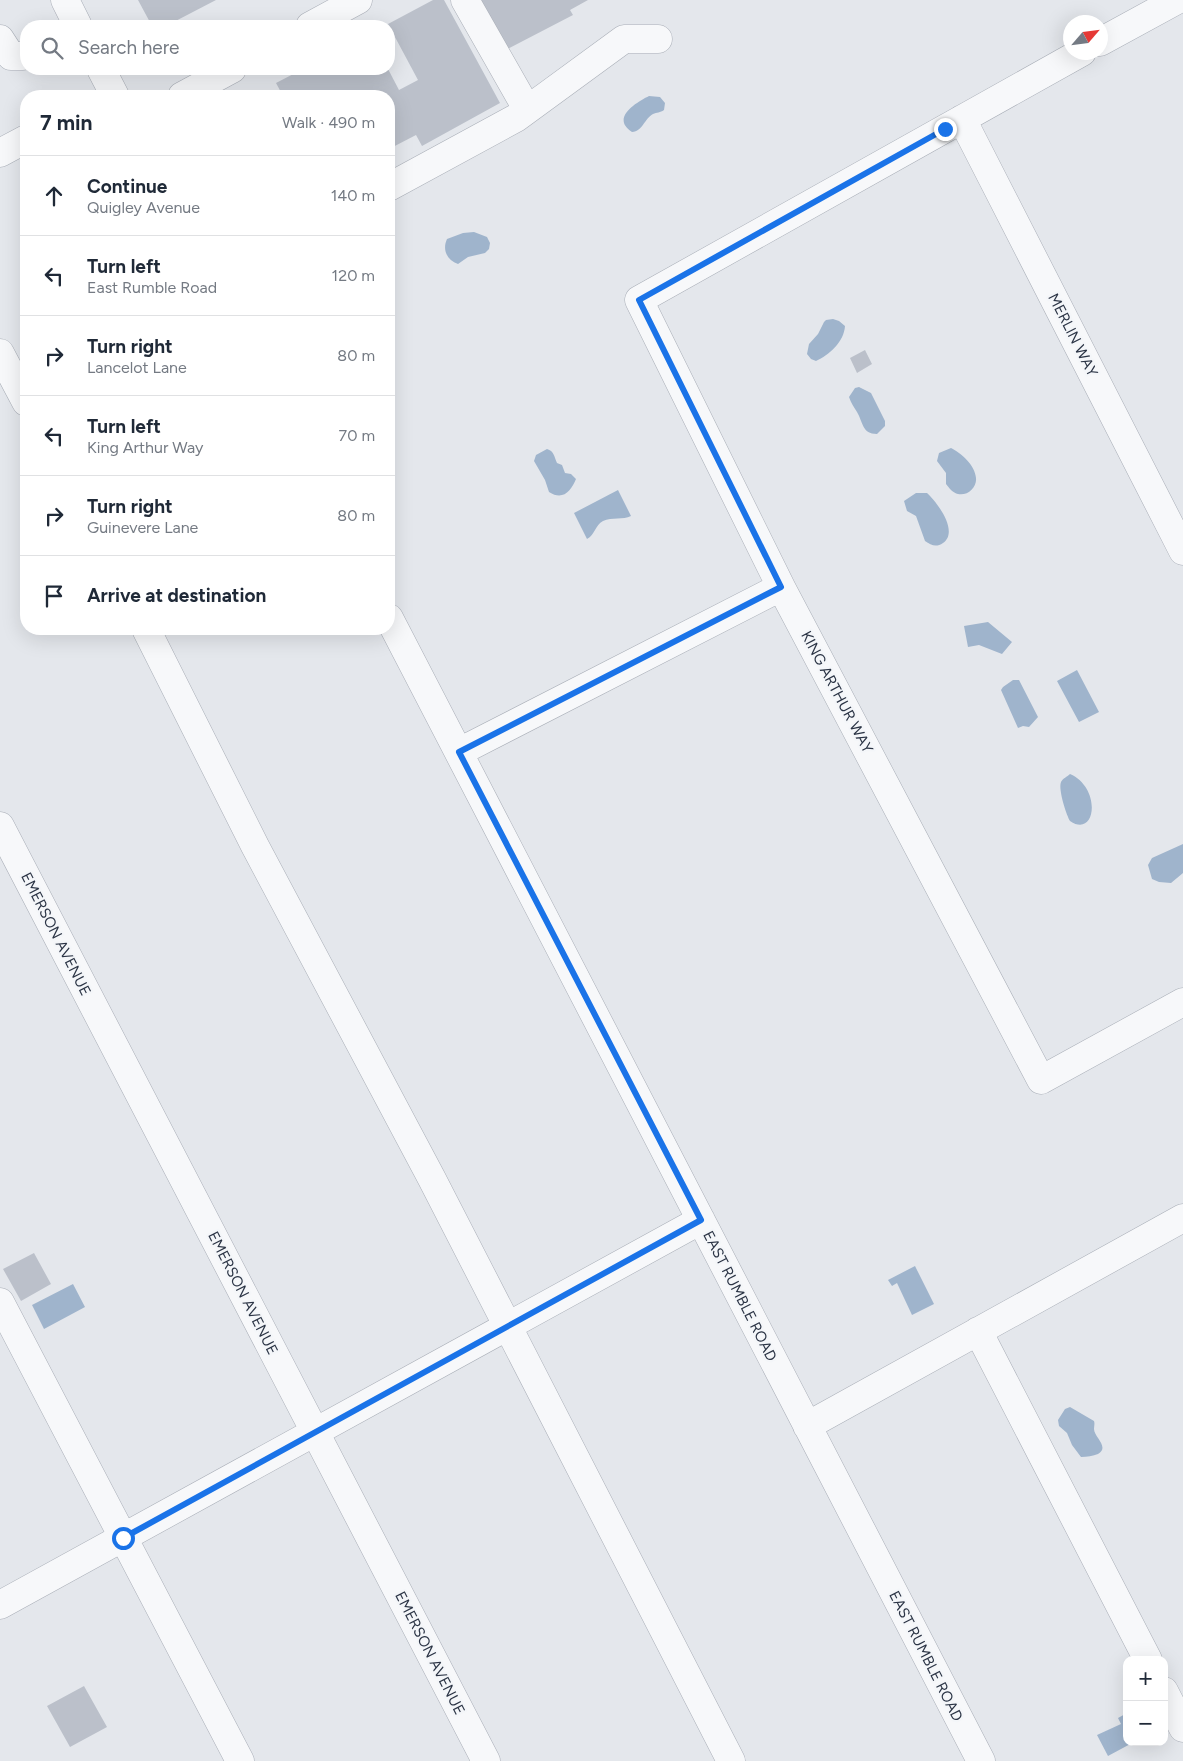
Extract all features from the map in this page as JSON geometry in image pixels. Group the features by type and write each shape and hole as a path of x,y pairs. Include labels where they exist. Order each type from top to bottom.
{"street":[{"path":"64,0 75,20"},
{"path":"321,20 358,0"},
{"path":"465,0 527,109"},
{"path":"1108,38 1177,0"},
{"path":"0,39 11,56 20,56"},
{"path":"395,184 516,118 624,39 658,39"},
{"path":"962,120 1068,60"},
{"path":"104,75 110,90"},
{"path":"194,90 221,75"},
{"name":"KING ARTHUR WAY","path":"962,120 639,300 781,587 1041,1080 1183,1002"},
{"name":"MERLIN WAY","path":"962,120 1183,551"},
{"path":"0,153 20,142"},
{"path":"0,353 20,391"},
{"path":"459,752 781,587"},
{"name":"EAST RUMBLE ROAD","path":"395,629 981,1761"},
{"path":"149,635 255,846 432,1179 731,1761"},
{"name":"EMERSON AVENUE","path":"0,826 486,1761"},
{"path":"807,1426 1183,1218"},
{"path":"0,1605 701,1220"},
{"path":"0,1302 240,1761"},
{"path":"978,1331 1146,1656"},
{"path":"1168,1699 1183,1728"}],"water":[{"path":"649,96 660,97 665,103 664,110 653,114 639,129 632,132 626,127 625,116 633,106"},
{"path":"474,232 487,237 490,243 489,249 485,253 468,257 458,264 451,260 445,251 447,239 463,233"},
{"path":"833,319 845,326 839,343 816,361 811,359 807,354 809,344 818,334 824,322"},
{"path":"859,387 871,393 885,421 885,426 877,434 866,430 849,397 855,388"},
{"path":"951,448 967,460 975,473 975,485 965,494 956,493 948,487 946,484 946,473 937,461 939,453"},
{"path":"547,449 552,452 557,463 562,465 565,473 571,474 576,479 569,491 562,495 554,495 549,492 545,480 534,461 536,455"},
{"path":"618,490 631,516 603,521 587,539 574,513"},
{"path":"916,493 927,493 945,518 949,532 947,538 940,545 929,544 925,541 916,516 907,511 904,501"},
{"path":"988,622 1012,642 1002,654 979,645 968,647 964,626"},
{"path":"1077,670 1099,712 1079,722 1057,681"},
{"path":"1013,680 1019,680 1038,717 1029,727 1023,726 1018,728 1001,690"},
{"path":"1070,774 1080,781 1087,790 1091,800 1092,810 1090,818 1085,823 1079,825 1070,821 1061,796 1061,782"},
{"path":"1183,844 1183,873 1171,883 1152,879 1148,865 1152,858"},
{"path":"915,1266 934,1304 912,1315 897,1283 892,1286 888,1280"},
{"path":"73,1284 85,1307 44,1329 32,1305"},
{"path":"1070,1407 1094,1421 1095,1432 1102,1445 1101,1451 1098,1454 1081,1457 1072,1445 1067,1433 1059,1426 1058,1420 1065,1409"},
{"path":"1123,1715 1123,1746 1127,1746 1108,1756 1097,1735 1121,1724 1118,1718"}],"building":[{"path":"138,0 216,0 178,20 149,20"},
{"path":"433,0 444,0 500,103 422,146 416,135 395,146 395,90 280,90 276,83 291,75 391,75 399,90 418,80 395,37 395,20"},
{"path":"475,0 588,0 570,10 573,15 502,52"},
{"path":"865,350 872,364 857,373 850,358"},
{"path":"34,1253 51,1284 21,1301 3,1269"},
{"path":"84,1686 107,1727 70,1747 47,1706"}],"route":[{"path":"123,1538 701,1220 459,752 781,587 639,300 945,129"}]}
